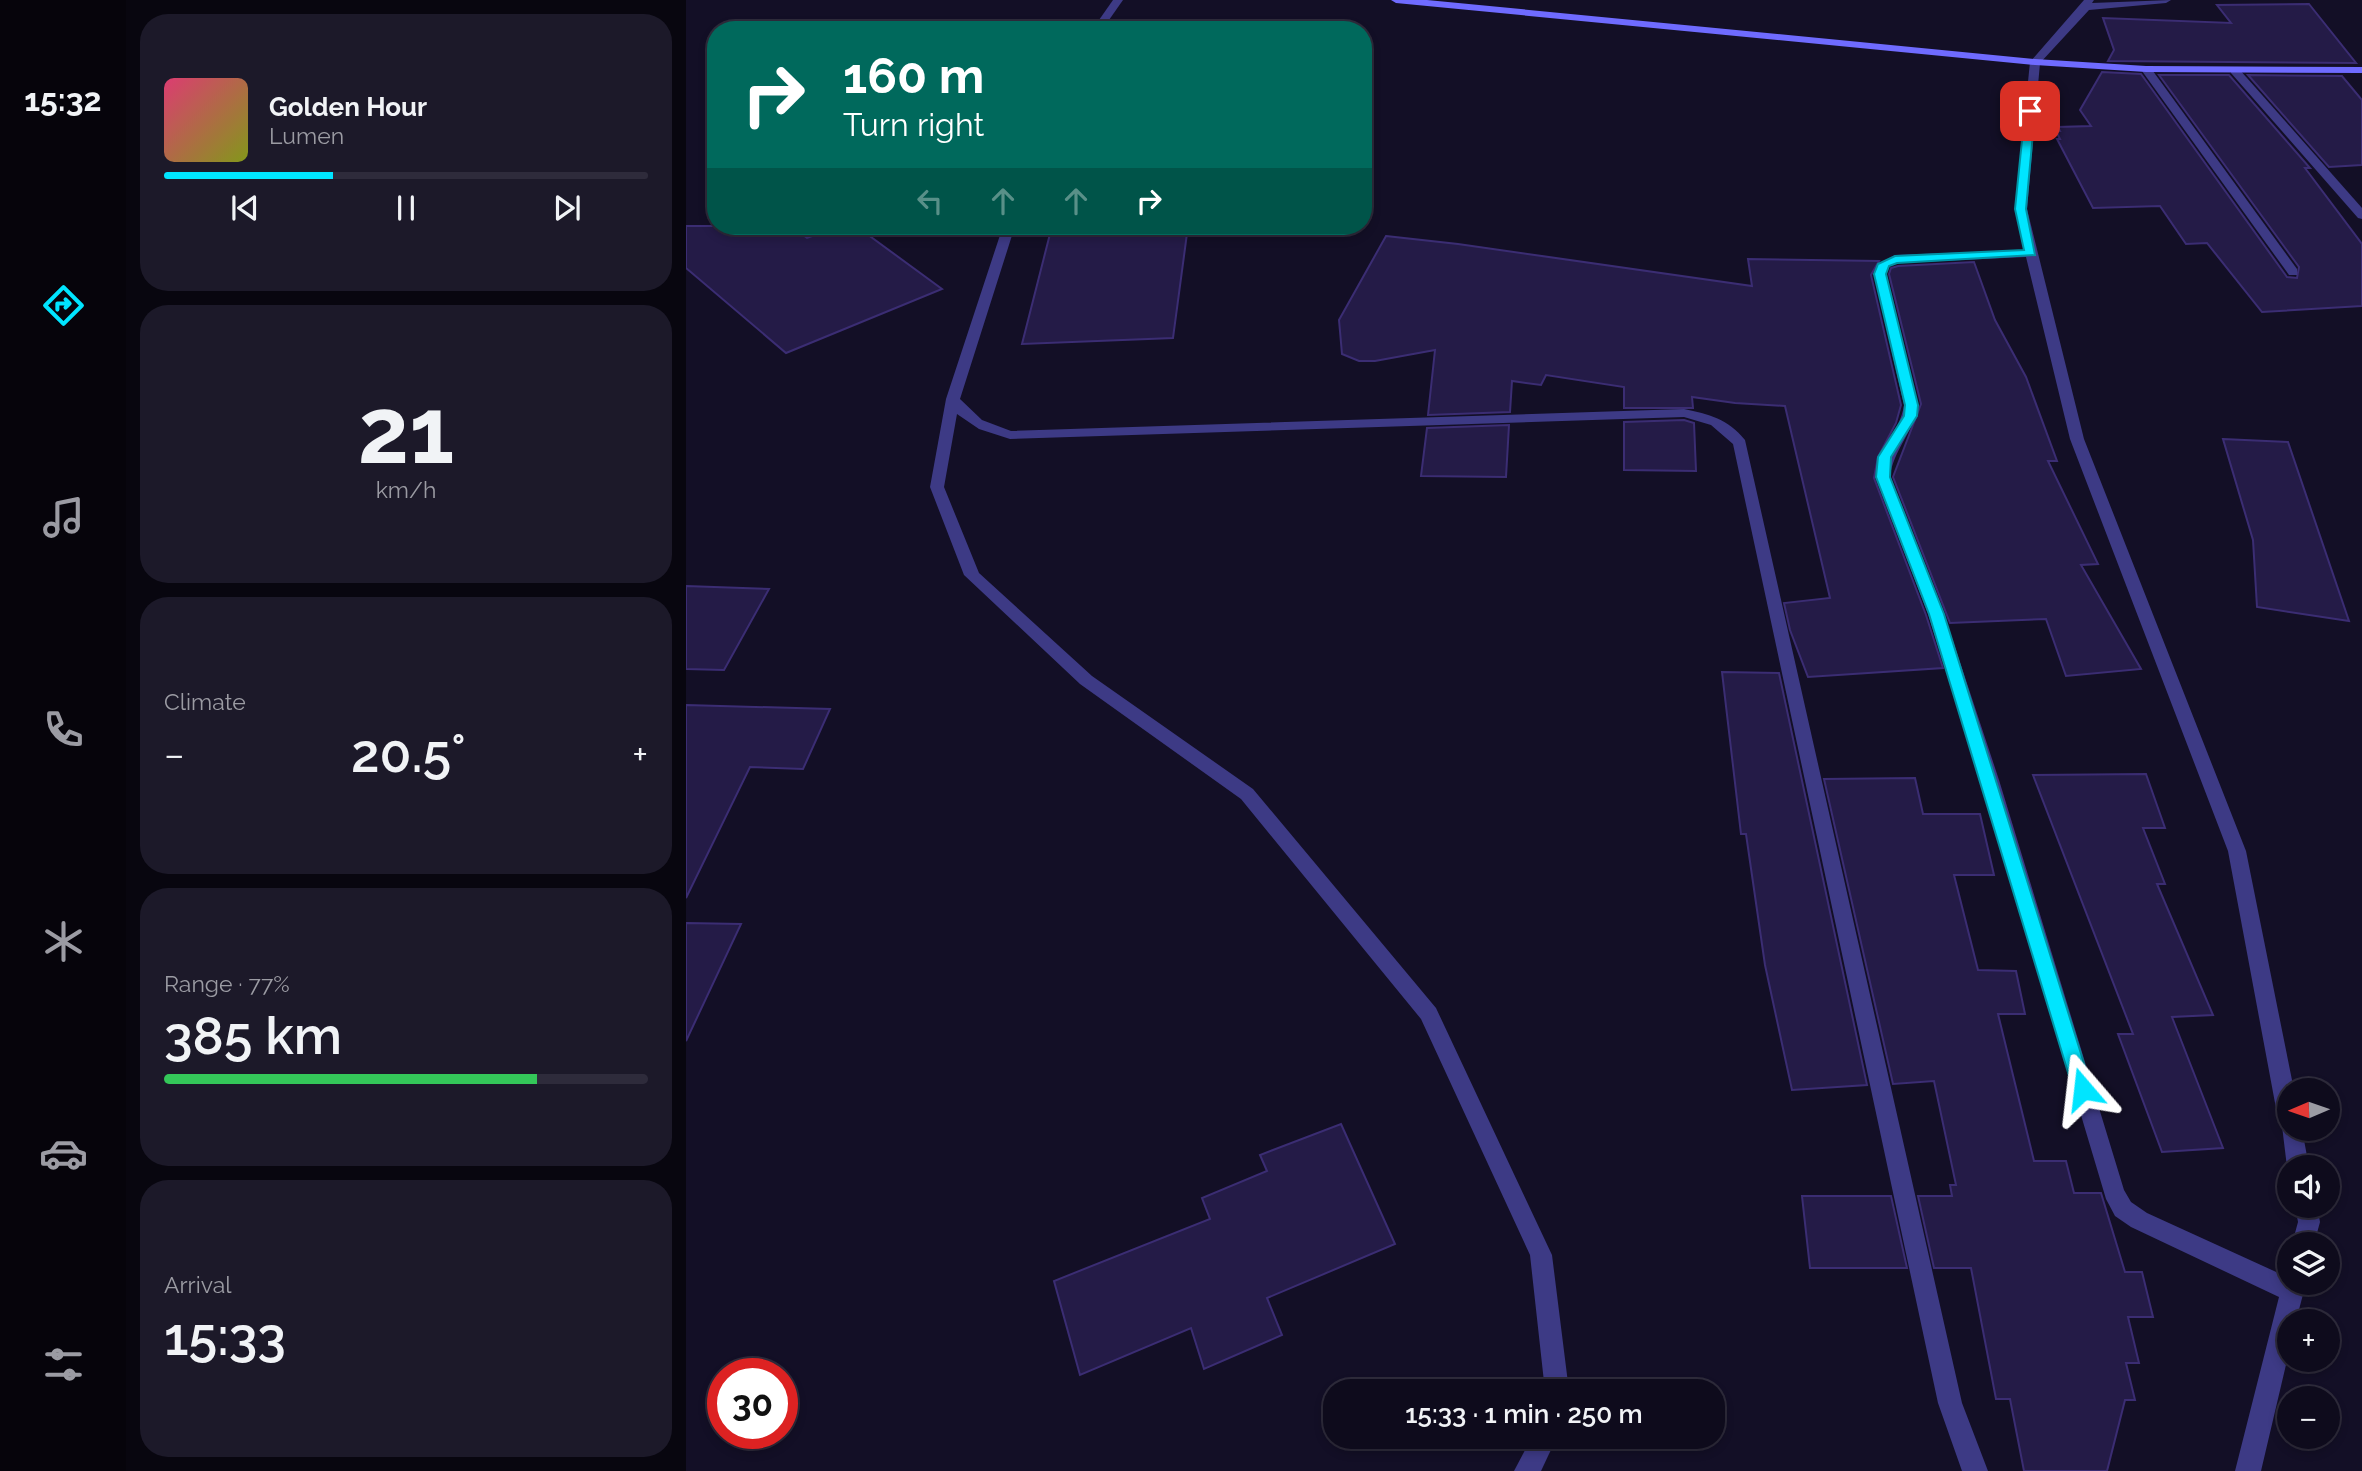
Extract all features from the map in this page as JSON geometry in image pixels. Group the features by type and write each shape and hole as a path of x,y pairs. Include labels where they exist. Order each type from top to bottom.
{"main road":[{"path":"1396,0 2035,62 2146,69 2362,70"}],"street":[{"path":"1103,21 1118,0"},
{"path":"2166,0 2087,4 2035,62 2021,209 2077,439 2237,851 2281,1078"},
{"path":"2146,69 2293,272"},
{"path":"2235,71 2362,215"},
{"path":"1006,235 953,399 937,487 972,575 1086,680 1247,794 1429,1014 1541,1255 1556,1379"},
{"path":"2031,253 1895,260 1884,264 1880,274 1911,405 1911,416 1885,457 1883,477 1936,614 2114,1192 2123,1209 2139,1220 2277,1280"},
{"path":"953,399 967,417 986,428 1010,436 1684,413 1708,418 1729,428 1740,443 1950,1403 1975,1471"},
{"path":"2248,1471 2291,1295"},
{"path":"1527,1471 1539,1449"}],"building":[{"path":"2309,4 2356,63 2108,61 2114,50 2103,18 2231,23 2217,5"},
{"path":"2102,72 2141,74 2287,277 2297,278 2299,267 2159,75 2229,75 2310,168 2305,168 2362,244 2362,306 2262,312 2207,243 2186,244 2160,206 2093,208 2057,139 2060,139 2056,131 2060,131 2058,127 2091,126 2080,110"},
{"path":"2248,75 2342,76 2362,100 2362,165 2329,167"},
{"path":"686,226 707,226 707,235 803,235 807,238 816,235 868,235 942,289 786,353 686,268"},
{"path":"1050,235 1187,235 1173,338 1022,344"},
{"path":"1386,236 1752,286 1748,259 1879,261 1871,275 1901,405 1896,423 1878,457 1874,478 1926,615 1943,668 1808,677 1790,630 1784,603 1830,598 1785,406 1692,397 1693,408 1624,408 1624,387 1546,375 1541,385 1512,381 1510,412 1428,415 1435,350 1375,361 1359,361 1342,354 1339,320"},
{"path":"1974,262 1995,320 2026,377 2057,461 2048,461 2098,564 2081,565 2141,669 2066,676 2046,619 1950,623 1893,477 1921,404 1889,274 1891,268 1898,266"},
{"path":"1684,420 1694,423 1696,471 1624,470 1624,422"},
{"path":"1509,425 1506,477 1421,476 1427,428"},
{"path":"2223,439 2288,442 2349,621 2257,607 2253,540"},
{"path":"686,586 769,589 724,670 686,669"},
{"path":"1722,672 1779,673 1867,1085 1792,1090 1765,965 1746,834 1741,834"},
{"path":"686,705 830,709 803,769 750,767 686,898"},
{"path":"2146,774 2165,828 2143,828 2165,884 2157,884 2213,1015 2172,1017 2223,1148 2162,1152 2118,1034 2133,1034 2033,775"},
{"path":"1915,778 1923,814 1980,814 1994,875 1954,875 1978,970 2016,971 2025,1014 1998,1014 2034,1161 2066,1161 2074,1193 2101,1193 2125,1272 2142,1272 2153,1317 2128,1317 2139,1363 2126,1363 2135,1400 2125,1400 2107,1471 2024,1471 2010,1399 1996,1399 1971,1268 1934,1268 1918,1196 1952,1196 1950,1185 1956,1185 1934,1081 1893,1084 1824,779"},
{"path":"686,923 741,924 686,1041"},
{"path":"1341,1124 1395,1244 1267,1298 1282,1335 1204,1369 1191,1328 1080,1375 1054,1281 1210,1219 1202,1198 1267,1171 1260,1155"},
{"path":"1802,1196 1891,1196 1907,1268 1810,1268"}],"route":[{"path":"2030,111 2021,209 2031,253 1895,260 1884,264 1880,274 1911,405 1911,416 1885,457 1883,477 1936,614 1990,780 2083,1089"}]}
